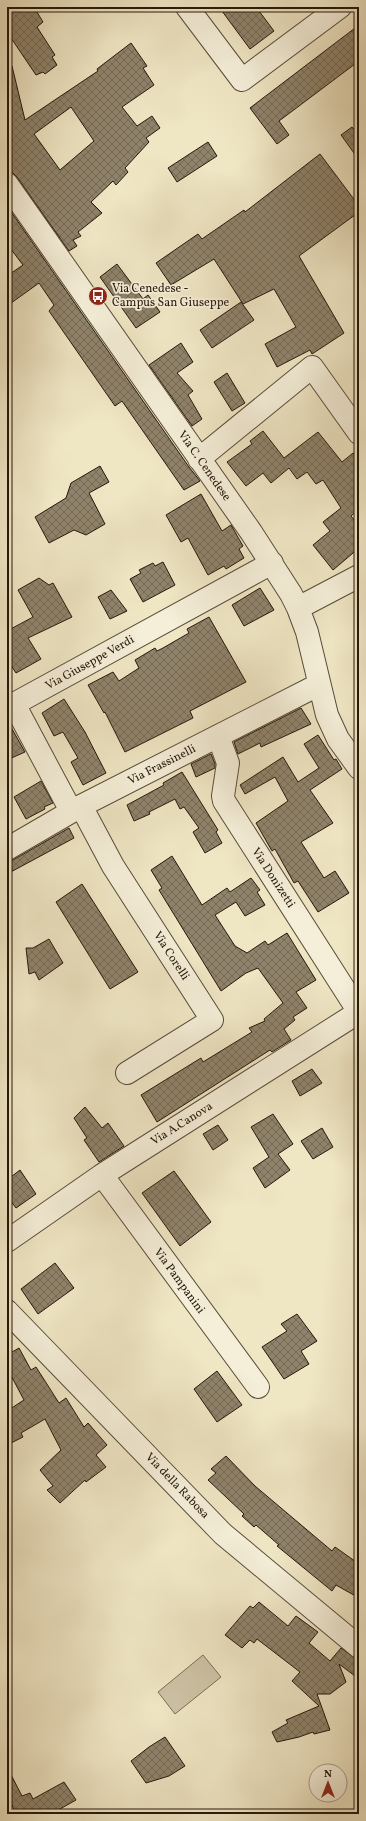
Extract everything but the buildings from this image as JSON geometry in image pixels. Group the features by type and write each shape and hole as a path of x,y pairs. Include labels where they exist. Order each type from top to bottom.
{"street":[{"path":"187,7 242,80 340,7"},
{"name":"Via C. Cenedese","path":"7,184 272,563 298,608 307,632 318,685 324,707 334,731 359,768"},
{"path":"199,459 312,367 359,433"},
{"name":"Via Giuseppe Verdi","path":"76,809 14,704 272,563"},
{"path":"298,608 359,576"},
{"name":"Via Frassinelli","path":"7,849 76,809 318,685"},
{"name":"Via Donizetti","path":"218,736 228,763 223,796 224,801 359,1012"},
{"name":"Via Corelli","path":"76,809 212,1020 127,1072"},
{"name":"Via A.Canova","path":"7,1241 102,1175 359,1012"},
{"name":"Via Pampanini","path":"102,1175 258,1388"},
{"name":"Via della Rabosa","path":"7,1311 223,1534 359,1647"}],"shaded area":[{"path":"203,1655 221,1677 175,1714 158,1692"}],"place":[{"name":"Via Cenedese - Campus San Giuseppe","path":"98,296"}]}
